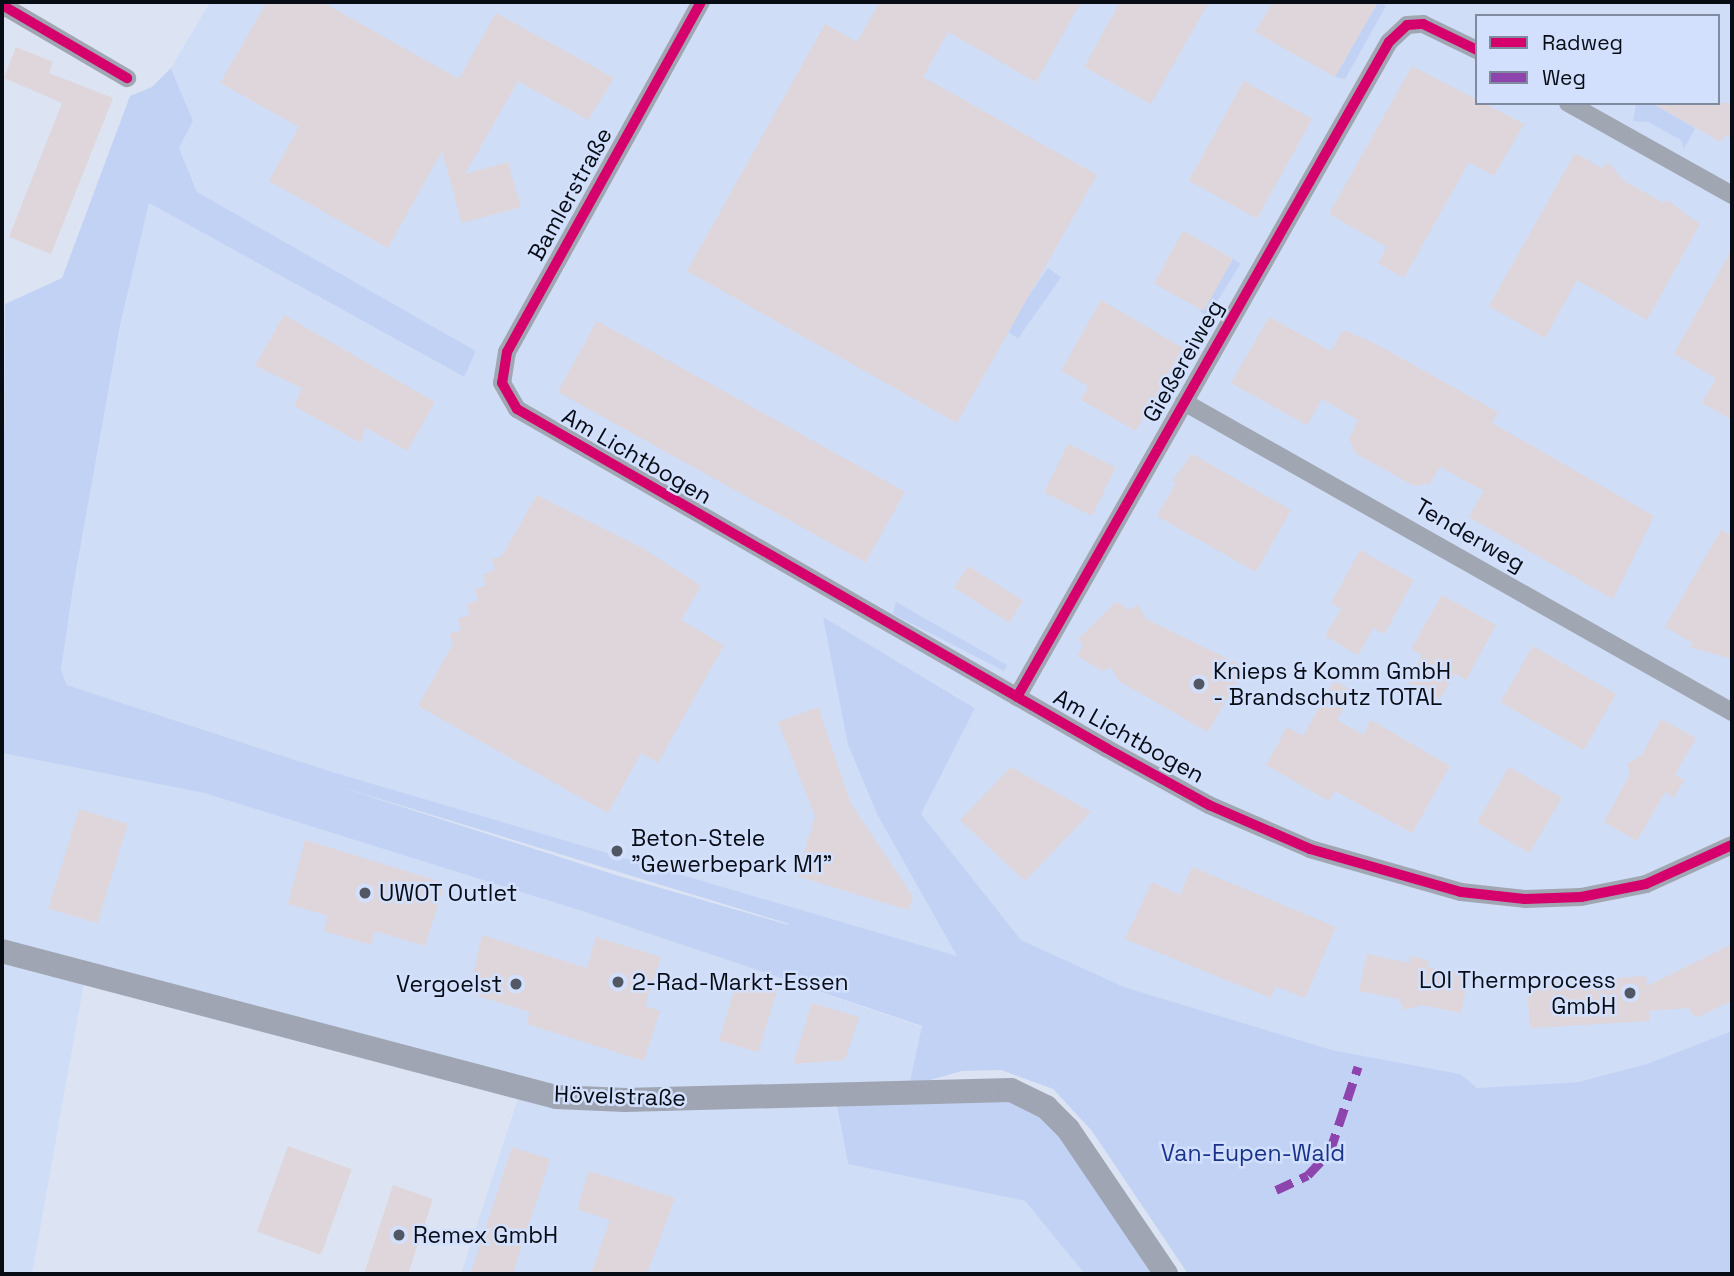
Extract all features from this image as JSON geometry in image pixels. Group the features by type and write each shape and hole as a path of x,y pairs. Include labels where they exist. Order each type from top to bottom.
{"main road":[{"name":"Hövelstraße","path":"2,951 556,1097 620,1100 1011,1090 1046,1107 1068,1129 1166,1274"}],"street":[{"name":"Bamlerstraße","path":"517,409 502,383 507,352 701,2"},
{"path":"2,5 127,78"},
{"name":"Gießereiweg","path":"1017,697 1386,47 1402,28 1417,24 1475,49"},
{"path":"1572,105 1732,195"},
{"name":"Tenderweg","path":"1184,402 1732,712"},
{"name":"Am Lichtbogen","path":"517,409 1017,697 1257,828 1356,865 1461,892 1525,899 1581,897 1667,877 1732,845"}],"shaded area":[{"path":"210,2 1732,2 1732,1031 1647,1064 1578,1082 1476,1088 1460,1074 1332,1050 1124,987 1021,940 920,814 975,707 824,618 848,745 878,816 958,957 329,771 67,685 61,670 73,588 119,326 149,203 463,377 476,351 197,192 179,148 193,121 171,68"},
{"path":"2,753 204,793 582,911 922,1027 909,1086 576,1097 2,949"},
{"path":"2,955 85,977 32,1274 2,1274"},
{"path":"521,1089 834,1097 848,1164 1025,1201 1085,1274 461,1274"}],"green space":[{"path":"1378,2 1386,6 1345,79 1335,77"},
{"name":"Van-Eupen-Wald","path":"171,68 193,121 179,148 197,192 476,351 464,377 149,203 120,325 73,588 61,670 67,685 329,771 957,956 878,816 848,745 823,617 975,708 921,814 1021,940 1124,987 1332,1050 1460,1074 1477,1088 1578,1082 1647,1064 1732,1031 1732,1274 1188,1274 1092,1131 1053,1089 1001,1070 962,1071 909,1086 922,1026 582,911 204,793 2,753 5,304 62,278 130,96 152,87","holes":["334,785 789,924 619,876"]},
{"path":"1636,105 1655,105 1695,128 1684,149 1681,140 1648,122 1633,121"},
{"path":"1233,259 1241,264 1208,316 1200,312"},
{"path":"1048,268 1061,277 1018,339 1005,329"},
{"path":"896,602 1007,665 1004,671 893,614"},
{"path":"999,1091 1044,1110 1162,1274 1085,1274 1025,1201 848,1164 835,1097"}],"building":[{"path":"267,2 322,2 459,79 496,13 614,78 588,120 518,81 465,174 508,162 521,207 462,223 442,151 388,248 269,181 299,127 220,83"},
{"path":"880,2 1081,2 1036,82 948,32 923,77 1097,175 957,423 687,271 825,24 857,42"},
{"path":"1120,2 1209,2 1151,104 1084,67"},
{"path":"1273,2 1378,2 1335,77 1255,32"},
{"path":"16,47 53,62 49,73 113,98 51,254 9,237 62,103 4,78"},
{"path":"1412,66 1475,99 1475,105 1487,105 1524,124 1494,176 1469,162 1404,278 1378,263 1387,247 1329,214"},
{"path":"1244,81 1312,119 1257,219 1189,181"},
{"path":"1732,103 1732,139 1726,135 1721,142 1656,105"},
{"path":"1575,153 1602,168 1608,162 1624,181 1664,203 1667,200 1700,224 1647,320 1577,280 1545,338 1489,306"},
{"path":"1183,231 1233,259 1204,311 1154,283"},
{"path":"1732,249 1732,420 1702,403 1716,378 1674,354"},
{"path":"1101,300 1183,348 1136,431 1081,400 1088,386 1061,371"},
{"path":"284,315 435,402 407,451 365,427 361,443 294,406 302,388 255,366"},
{"path":"1269,317 1331,351 1343,330 1374,343 1498,412 1492,423 1654,516 1613,599 1469,517 1484,491 1440,467 1430,483 1414,486 1355,453 1349,439 1358,420 1322,399 1307,425 1231,383"},
{"path":"597,321 905,492 866,562 558,392"},
{"path":"1068,444 1116,467 1092,516 1044,493"},
{"path":"1192,454 1291,510 1256,572 1157,516 1176,483 1172,481"},
{"path":"537,495 641,547 701,586 681,620 724,645 658,763 641,753 608,813 418,706 453,644 449,634 461,630 458,618 470,616 467,604 478,600 475,589 486,586 483,575 495,570 492,559 502,556"},
{"path":"1721,530 1732,536 1732,659 1690,647 1693,643 1665,627"},
{"path":"1360,550 1414,580 1384,634 1373,628 1358,655 1325,636 1341,609 1331,603"},
{"path":"968,566 1023,600 1009,622 954,588"},
{"path":"1442,595 1496,625 1466,680 1455,674 1439,700 1407,682 1422,655 1411,649"},
{"path":"1116,602 1130,610 1138,605 1146,619 1245,667 1208,732 1119,681 1111,667 1103,671 1077,656 1083,646 1079,638"},
{"path":"1533,646 1616,694 1584,750 1500,702"},
{"path":"1334,681 1353,691 1337,720 1363,735 1371,720 1450,766 1412,833 1335,791 1329,801 1266,765 1287,727 1303,736"},
{"path":"818,707 851,804 913,897 908,910 797,876 815,816 778,722"},
{"path":"1661,719 1696,738 1675,775 1684,780 1674,798 1665,792 1637,841 1604,822 1630,774 1627,764 1642,755"},
{"path":"1011,767 1091,812 1025,881 960,820"},
{"path":"1509,767 1562,798 1530,853 1477,822"},
{"path":"79,809 128,824 97,923 49,908"},
{"name":"UWOT Outlet","path":"305,840 445,883 425,946 375,931 371,945 324,931 328,916 288,904"},
{"path":"1192,867 1336,927 1305,998 1276,986 1271,998 1125,939 1152,882 1180,895"},
{"path":"482,935 587,968 596,937 661,957 645,1006 660,1011 644,1061 527,1024 530,1012 469,993"},
{"name":"LOI Thermprocess GmbH","path":"1732,944 1732,1001 1695,1018 1689,1008 1649,1011 1650,1021 1530,1028 1527,984 1646,976 1647,986"},
{"path":"1367,954 1409,963 1410,956 1428,960 1427,967 1469,975 1461,1013 1422,1005 1405,1010 1399,999 1359,991"},
{"path":"738,978 777,990 758,1052 719,1040"},
{"path":"812,1003 859,1017 845,1060 793,1064"},
{"path":"288,1146 352,1169 321,1255 257,1232"},
{"path":"512,1147 550,1159 513,1274 471,1273"},
{"path":"589,1171 675,1198 647,1274 591,1274 610,1220 577,1209"},
{"name":"Remex GmbH","path":"393,1185 433,1199 408,1274 364,1274"}],"marked path":[{"path":"1276,1190 1308,1175 1330,1151 1358,1067"}],"cycle path":[{"path":"701,2 507,352 502,383 517,409 1106,748 1209,805 1310,849 1461,892 1525,899 1581,897 1646,884 1732,845"},
{"path":"2,5 127,78"},
{"path":"1017,697 1389,42 1407,25 1423,24 1475,49"}],"place":[{"name":"Knieps & Komm GmbH - Brandschutz TOTAL","path":"1199,684"},
{"name":"Beton-Stele \"Gewerbepark M1\"","path":"617,851"},
{"name":"UWOT Outlet","path":"365,893"},
{"name":"2-Rad-Markt-Essen","path":"618,982"},
{"name":"Vergoelst","path":"516,984"},
{"name":"LOI Thermprocess GmbH","path":"1630,993"},
{"name":"Remex GmbH","path":"399,1235"}]}
